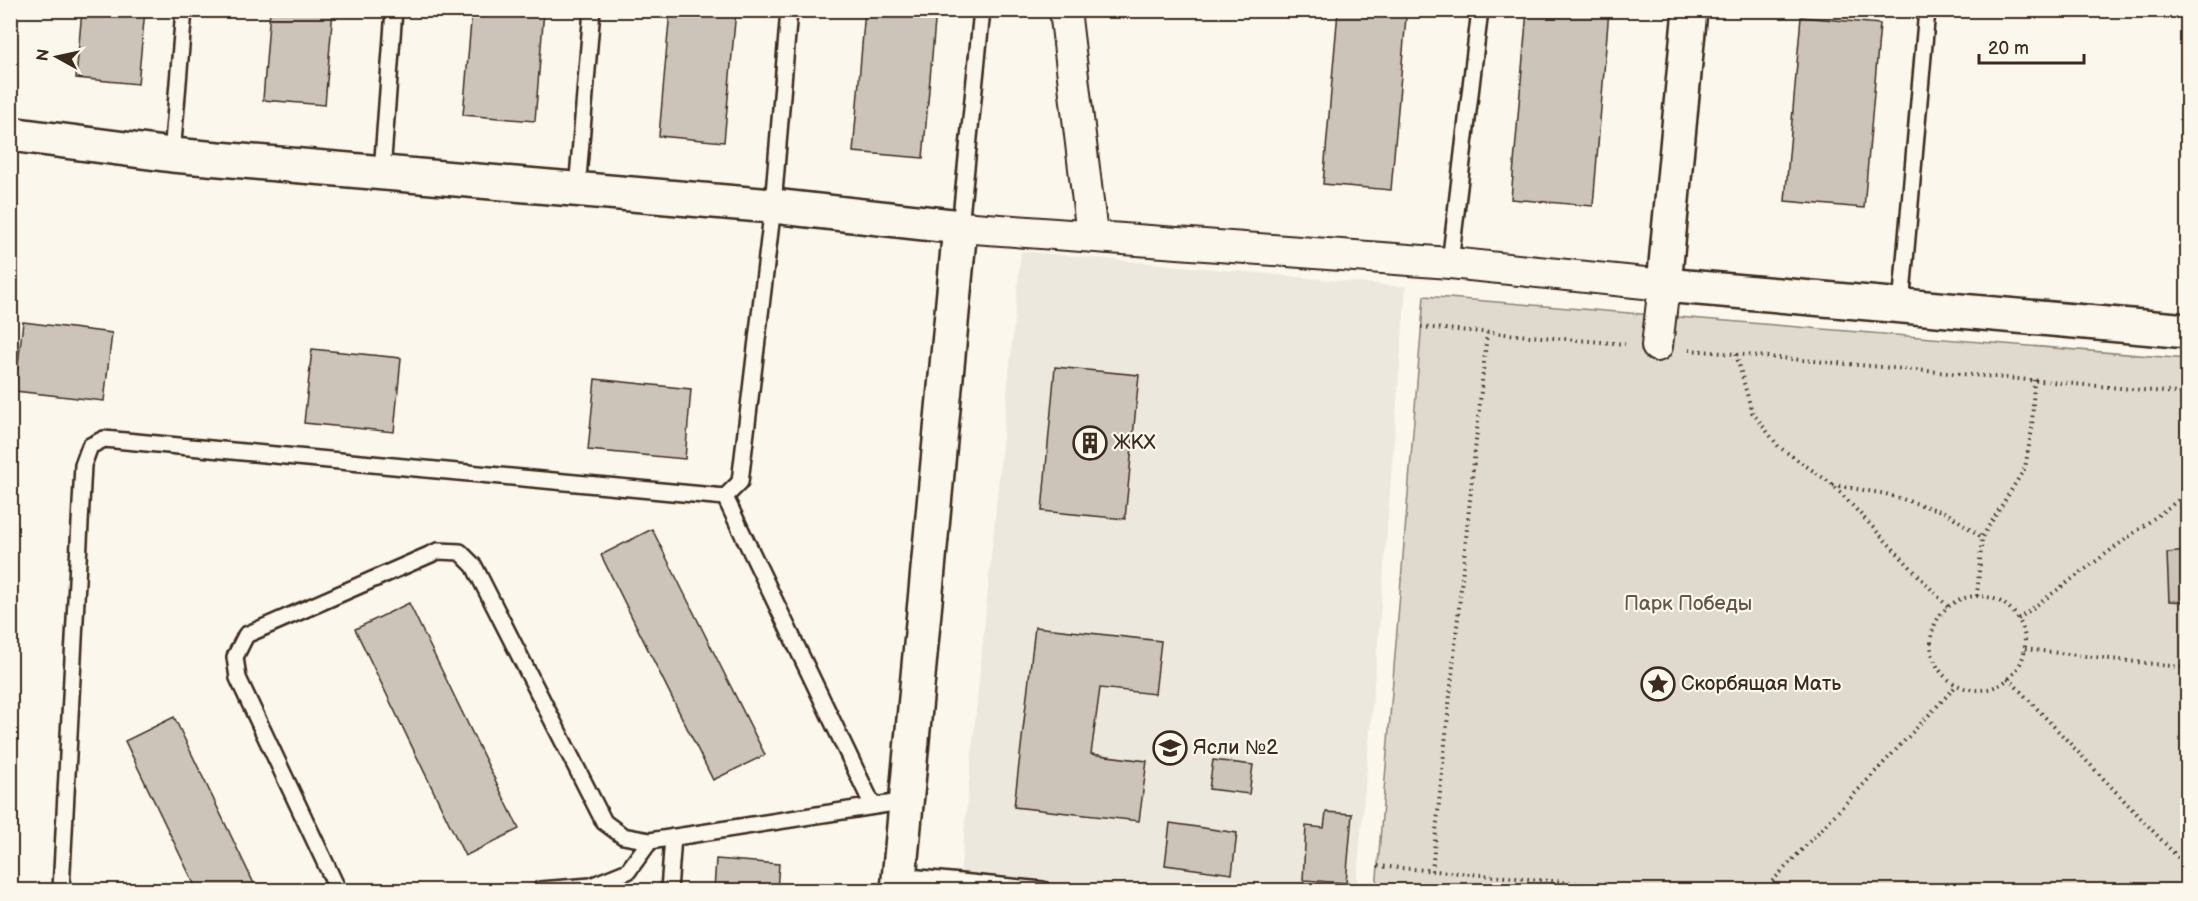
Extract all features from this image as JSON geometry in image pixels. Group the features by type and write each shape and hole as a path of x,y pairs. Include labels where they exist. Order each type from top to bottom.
{"street":[{"path":"1065,10 1092,236"},
{"path":"1657,346 1690,10"},
{"path":"10,134 172,154 773,206 960,227 1450,263 1664,285 2187,331"},
{"path":"899,883 960,227"}],"lane":[{"path":"172,154 184,10"},
{"path":"382,172 394,10"},
{"path":"577,190 592,10"},
{"path":"725,497 740,482 773,206 789,10"},
{"path":"960,227 982,10"},
{"path":"1450,263 1480,10"},
{"path":"1901,306 1927,10"},
{"path":"61,891 83,465 90,446 104,439 725,497"},
{"path":"725,497 873,806"},
{"path":"338,891 238,678 235,657 246,635 438,551 460,552 474,566 604,822 623,836 650,841 907,801"},
{"path":"669,891 673,837"},
{"path":"540,891 591,886 628,871 650,841"},
{"path":"899,883 1043,891"}],"path":[{"path":"1422,327 2187,394"},
{"path":"1432,871 1487,333"},
{"path":"1736,354 1752,412 1779,447 1832,484 1948,607"},
{"path":"1977,596 1982,537 2025,468 2032,429 2034,380"},
{"path":"1832,484 1886,494 1947,513 1982,537"},
{"path":"2018,619 2187,492"},
{"path":"1977,596 1993,598 2007,606 2018,619 2024,633 2025,649 2020,664 2000,685 1986,690 1971,690 1957,686 1936,664 1932,650 1932,635 1938,620 1948,607 1962,599 1977,596"},
{"path":"2025,649 2187,668"},
{"path":"2008,678 2187,868"},
{"path":"1764,891 1957,686"},
{"path":"1378,866 1656,891"}],"shaded area":[{"path":"1021,251 1406,287 1356,890 1105,890 960,875"}],"green space":[{"name":"Парк Победы","path":"1424,296 2187,359 2187,890 1376,890"}],"building":[{"path":"82,10 145,10 138,84 76,78"},
{"path":"270,10 333,10 325,105 263,100"},
{"path":"472,10 544,10 535,121 463,115"},
{"path":"670,10 736,10 724,142 659,136"},
{"path":"865,10 936,10 923,158 853,152"},
{"path":"1334,10 1372,10 1372,14"},
{"path":"1527,10 1609,10 1593,206 1511,199"},
{"path":"1338,11 1406,17 1391,190 1323,184"},
{"path":"1801,17 1880,24 1864,208 1785,201"},
{"path":"2183,62 2188,63 2188,107 2179,106"},
{"path":"23,322 112,333 104,401 15,391"},
{"path":"312,349 401,358 394,432 304,423"},
{"name":"ЖКХ","path":"1055,367 1139,375 1125,519 1042,511"},
{"path":"595,379 691,389 685,459 588,450"},
{"path":"652,529 765,755 713,780 601,555"},
{"path":"2188,551 2188,602 2169,601 2167,553"},
{"path":"409,603 519,829 465,856 355,629"},
{"path":"1035,627 1161,641 1155,694 1100,688 1091,754 1147,761 1139,821 1014,807"},
{"path":"174,717 257,890 197,890 125,741"},
{"path":"1213,760 1253,765 1249,794 1209,789"},
{"path":"1326,812 1352,814 1346,883 1303,880 1306,826 1324,828"},
{"path":"1170,823 1237,833 1232,874 1165,865"},
{"path":"716,859 779,864 777,890 714,890"}],"place":[{"name":"ЖКХ","path":"1090,443"},
{"name":"Скорбящая Мать","path":"1658,684"},
{"name":"Ясли №2","path":"1170,748"}]}
